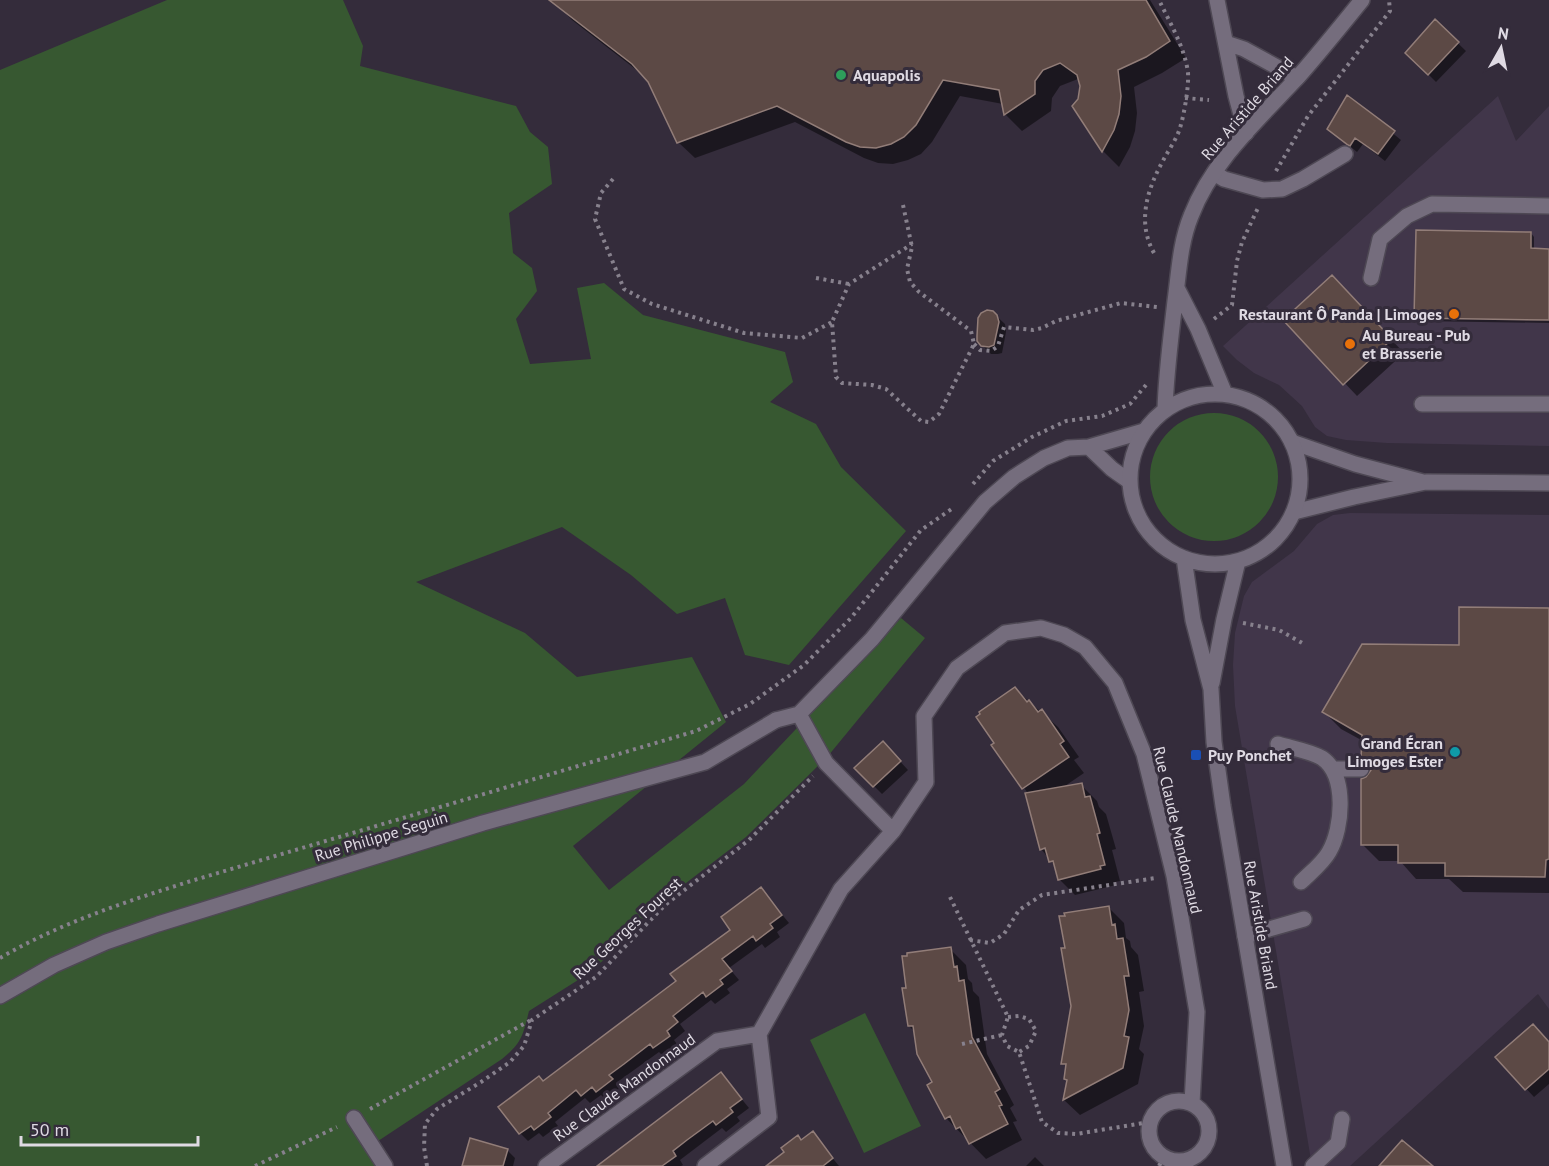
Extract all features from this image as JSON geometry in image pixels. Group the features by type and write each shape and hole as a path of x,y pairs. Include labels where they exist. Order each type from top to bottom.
{"street":[{"path":"1217,0 1236,96 1246,132"},
{"name":"Rue Aristide Briand","path":"1165,410 1167,369 1180,254 1198,199 1214,172 1246,132 1297,78 1362,0"},
{"path":"1226,43 1244,49 1297,78"},
{"path":"1214,172 1224,179 1263,189 1282,189 1345,154"},
{"path":"1371,278 1380,239 1407,216 1432,204 1549,206"},
{"path":"1177,288 1198,328 1225,394"},
{"path":"1225,394 1252,402 1275,419 1292,442 1299,464 1300,488 1294,512 1281,533 1268,545 1238,561 1211,564 1184,558 1162,546 1145,528 1134,506 1129,481 1133,455 1144,431 1154,419 1165,410 1193,396 1225,394"},
{"path":"1422,404 1549,404"},
{"path":"893,831 826,763 799,714 872,639 985,502 1014,477 1044,458 1068,448 1089,447 1144,431"},
{"path":"1292,442 1355,464 1426,482"},
{"path":"1089,447 1112,469 1129,481"},
{"path":"1294,512 1426,482 1549,483"},
{"name":"Rue Aristide Briand","path":"1184,558 1193,620 1211,689 1214,742 1222,806 1284,1166"},
{"name":"Rue Aristide Briand","path":"1211,689 1238,561"},
{"name":"Rue Claude Mandonnaud","path":"546,1166 717,1041 759,1034 841,889 893,831 926,782 924,716 957,668 1005,633 1041,628 1064,635 1085,647 1115,683 1144,754 1174,876 1197,1012 1192,1103"},
{"name":"Rue Philippe Seguin","path":"0,996 54,965 106,942 483,823 705,762 776,720 799,714"},
{"path":"1278,744 1320,757 1334,769 1340,795 1339,822 1329,852 1301,882"},
{"path":"1334,769 1361,769"},
{"path":"1245,936 1304,920"},
{"path":"705,1166 769,1117 759,1034"},
{"path":"1172,1101 1192,1103 1206,1117 1209,1126 1206,1145 1192,1158 1182,1161 1161,1161 1151,1142 1150,1122 1162,1106 1172,1101"},
{"path":"354,1118 386,1166"},
{"path":"1313,1166 1338,1143 1342,1119"}],"path":[{"path":"1154,253 1148,241 1144,216 1159,168 1180,129 1188,74 1178,39 1160,0"},
{"path":"1185,98 1209,100"},
{"path":"613,179 601,193 595,219 624,289 652,304 744,333 802,338 832,322"},
{"path":"903,205 912,244 907,269 909,282 971,331 974,344 980,350 991,351 998,346 1004,327 1033,330 1056,321 1121,303 1158,307"},
{"path":"912,244 849,284 832,322 838,381 886,389 921,421 929,422 939,414 974,344"},
{"path":"816,278 849,284"},
{"path":"972,485 993,461 1032,437 1066,421 1102,416 1130,404 1144,387 1154,366 1167,369"},
{"path":"0,958 28,942 99,912 170,888 696,730 750,704 804,665 851,618 921,530 951,509 958,501"},
{"path":"1233,620 1279,630 1304,644"},
{"name":"Rue Georges Fourest","path":"255,1166 354,1118 532,1020 596,977 665,905 749,840 826,763"},
{"path":"970,940 990,943 1004,934 1019,910 1042,895 1174,876"},
{"path":"950,897 1008,1017 1002,1035 1006,1046 1020,1052 1042,1122 1058,1133 1076,1134 1150,1122"},
{"path":"1008,1017 1018,1016 1029,1019 1036,1031 1029,1046 1020,1052"},
{"path":"427,1166 424,1147 425,1124 436,1109 510,1062 524,1046 532,1020"},
{"path":"962,1044 1002,1035"}],"shaded area":[{"path":"1498,96 1516,141 1549,106 1549,446 1387,443 1327,436 1315,427 1302,406 1279,385 1254,373 1223,346"},
{"path":"1350,513 1549,515 1549,1009 1538,994 1350,1166 1312,1166 1235,706 1233,665 1235,633 1244,596 1252,582 1294,551 1317,524 1333,515"}],"green space":[{"path":"167,0 343,0 363,46 360,66 516,106 530,132 548,147 552,184 509,213 513,253 532,268 537,291 516,319 530,364 591,359 577,288 604,283 643,315 785,352 793,382 770,402 816,424 841,467 906,531 789,665 745,655 725,598 677,614 631,575 562,527 416,582 525,633 577,677 692,657 726,722 573,846 609,890 744,784 901,618 925,638 828,756 746,837 656,906 606,958 586,975 529,1011 521,1038 502,1059 366,1149 375,1166 0,1166 0,70"},
{"path":"1214,413 1238,418 1259,432 1273,453 1278,477 1273,501 1259,522 1238,536 1214,541 1190,536 1169,522 1155,501 1150,477 1155,453 1169,432 1190,418"},
{"path":"865,1013 921,1126 864,1153 810,1040"}],"building":[{"name":"Aquapolis","path":"549,0 1146,0 1170,41 1146,57 1118,70 1121,96 1119,114 1114,130 1102,152 1072,106 1078,99 1080,86 1077,75 1060,63 1043,70 1035,81 1035,94 1004,115 999,90 943,80 916,125 904,137 876,148 860,147 846,142 777,106 677,143 648,82 632,64"},
{"path":"1435,19 1459,42 1428,75 1405,53"},
{"path":"1347,95 1395,131 1378,154 1355,138 1350,146 1327,129"},
{"path":"1416,230 1531,232 1531,248 1549,249 1549,320 1414,318"},
{"path":"1332,275 1392,339 1343,385 1283,320"},
{"path":"987,310 997,315 999,322 994,345 989,347 981,346 977,341 978,318"},
{"name":"Grand Écran Limoges Ester","path":"1459,607 1549,608 1549,859 1546,860 1545,877 1445,876 1445,863 1398,863 1398,845 1361,845 1361,779 1366,777 1371,770 1369,764 1361,759 1362,735 1322,712 1362,644 1459,645"},
{"path":"1015,687 1038,712 1042,709 1064,741 1060,744 1069,757 1022,789 991,745 994,743 976,717 980,714 979,712"},
{"path":"883,741 901,761 873,787 854,768"},
{"path":"1082,783 1085,797 1090,796 1100,833 1097,834 1105,865 1100,866 1101,869 1058,880 1053,861 1049,862 1045,848 1040,850 1025,793"},
{"path":"761,887 782,915 770,924 773,928 756,941 753,936 722,959 732,971 720,980 723,984 706,997 703,992 673,1016 678,1022 667,1031 670,1036 653,1048 650,1044 609,1075 613,1079 596,1092 592,1087 581,1096 576,1090 548,1113 551,1117 534,1130 531,1126 519,1134 498,1107 539,1076 543,1081 676,981 670,974 730,930 721,917"},
{"path":"1109,906 1117,939 1123,938 1129,976 1124,976 1129,1010 1124,1036 1129,1037 1123,1068 1063,1100 1067,1080 1064,1079 1066,1064 1061,1064 1071,1006 1061,948 1065,948 1059,916 1065,916 1064,913"},
{"path":"951,947 959,981 964,980 972,1037 1000,1089 995,1092 1008,1124 969,1144 960,1127 956,1129 950,1116 945,1119 927,1085 932,1082 917,1054 913,1026 908,1026 902,988 906,988 902,956 907,956 907,953"},
{"path":"1533,1024 1549,1042 1549,1069 1525,1090 1495,1057"},
{"path":"721,1072 742,1099 730,1108 733,1112 716,1125 713,1121 673,1151 676,1156 662,1166 597,1166"},
{"path":"813,1131 833,1158 823,1166 766,1166 784,1152 781,1148 798,1135 801,1140"},
{"path":"470,1138 508,1149 503,1166 462,1166"},
{"path":"1402,1140 1433,1166 1379,1166"}],"place":[{"name":"Aquapolis","path":"841,75"},
{"name":"Restaurant Ô Panda | Limoges","path":"1454,314"},
{"name":"Au Bureau - Pub et Brasserie","path":"1350,344"},
{"name":"Grand Écran Limoges Ester","path":"1455,752"},
{"name":"Puy Ponchet","path":"1196,755"}]}
